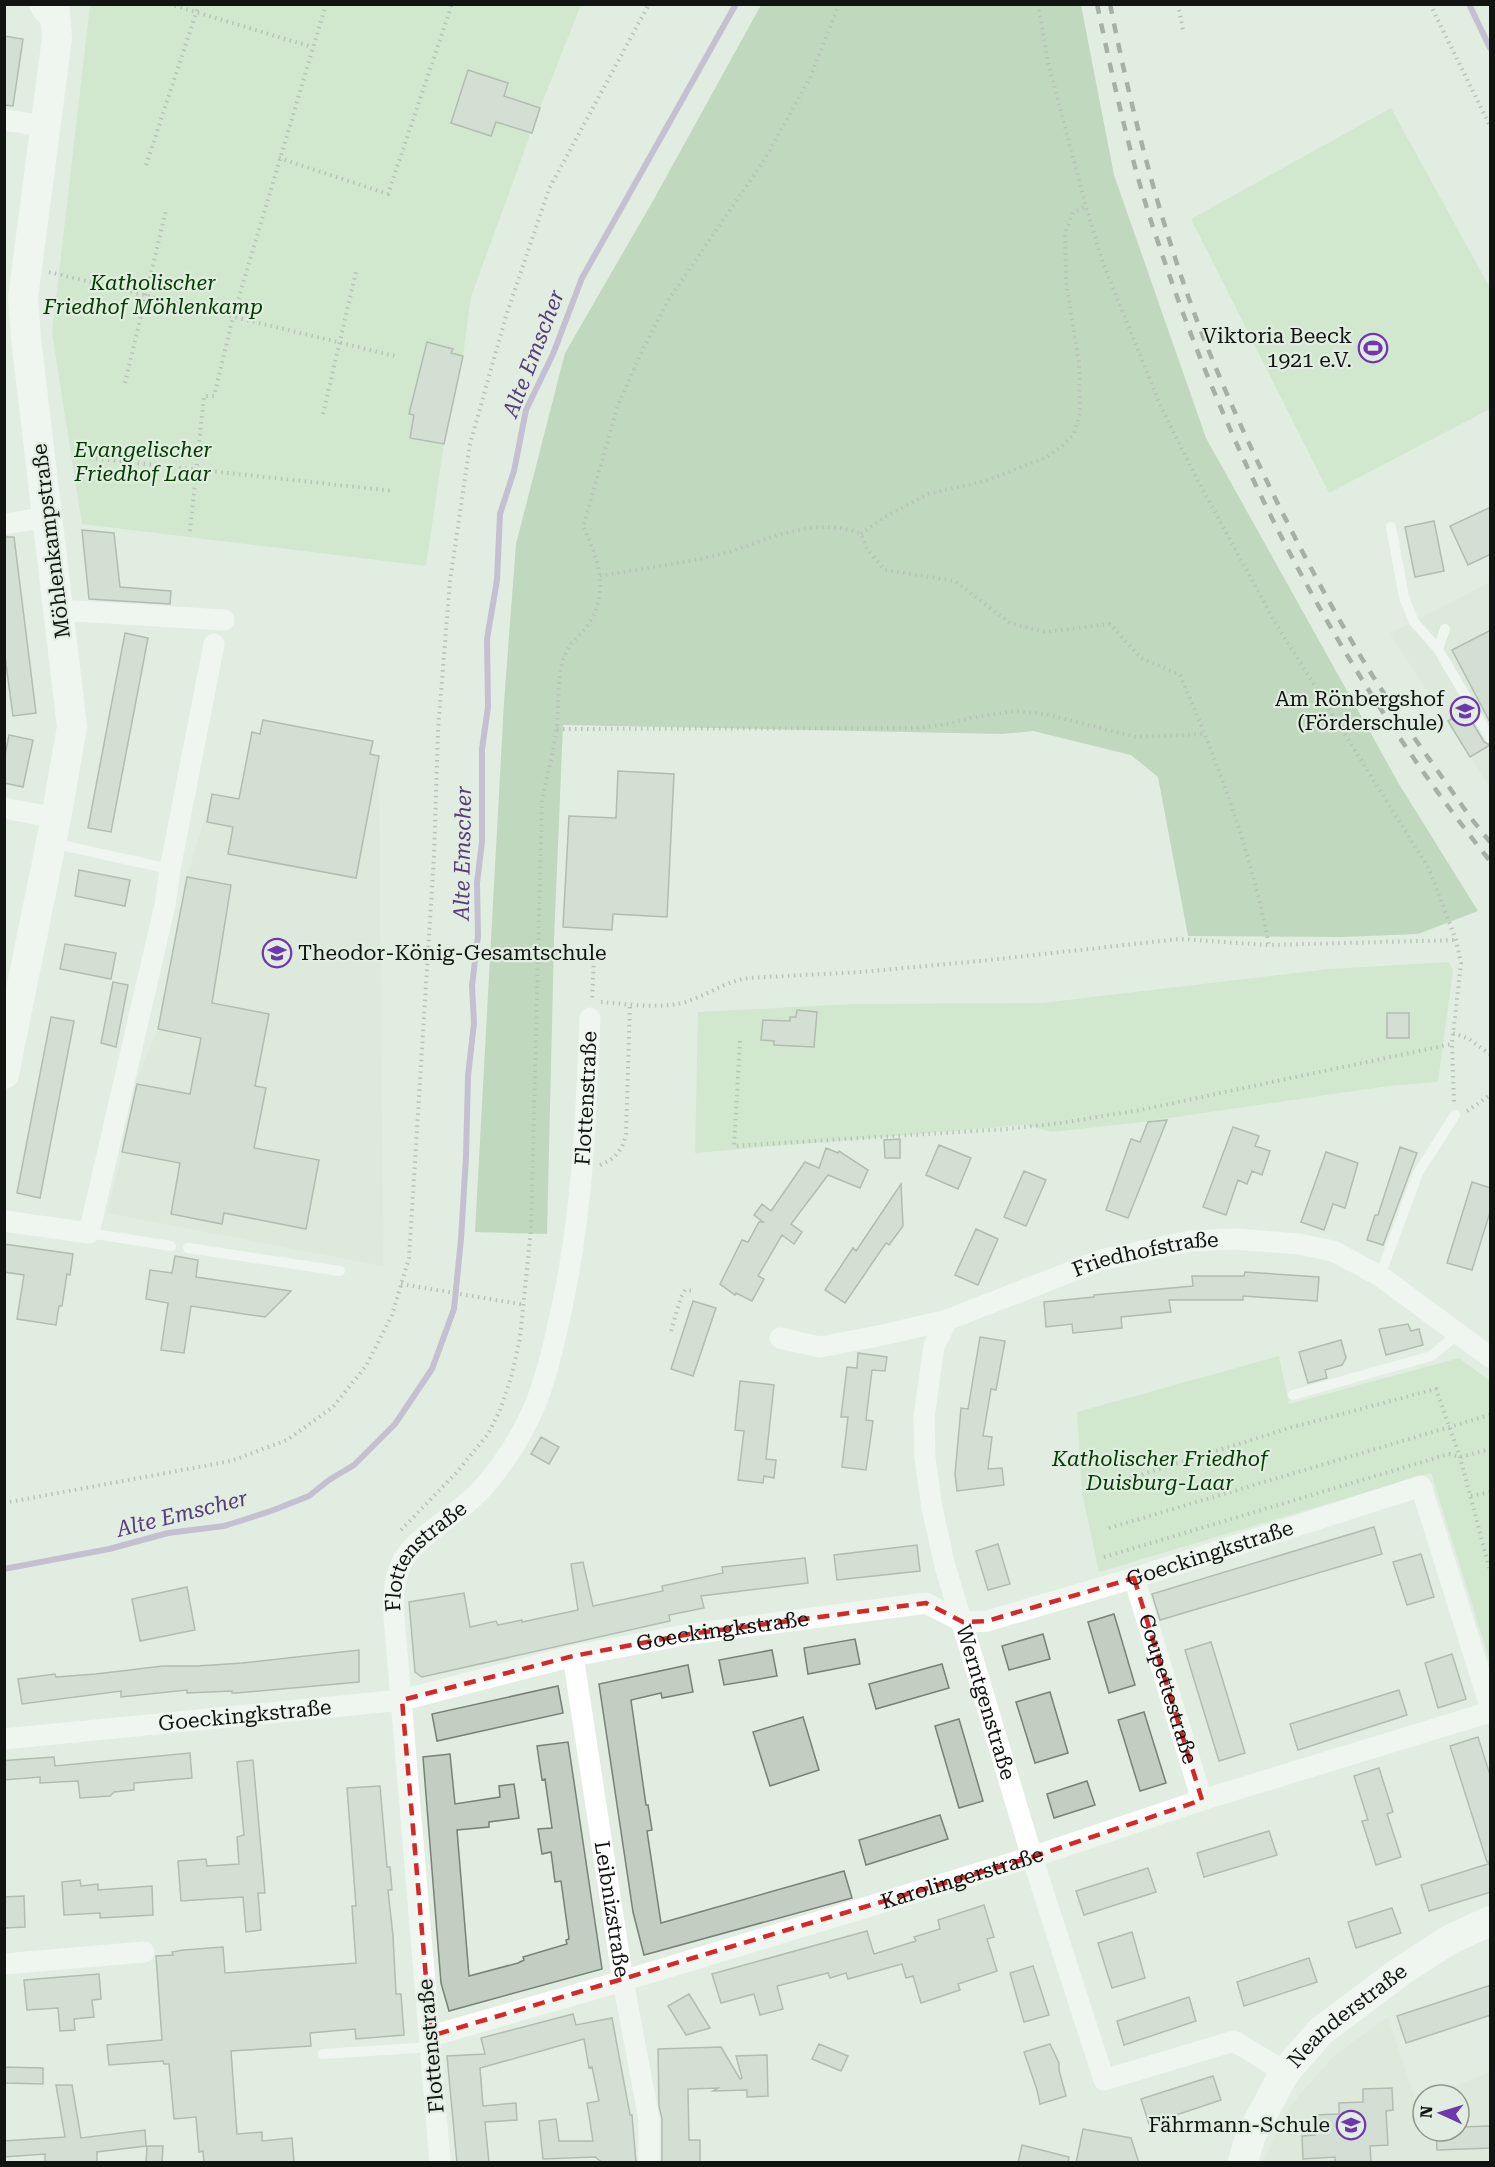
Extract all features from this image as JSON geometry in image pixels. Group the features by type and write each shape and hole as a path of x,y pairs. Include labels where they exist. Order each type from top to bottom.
{"street":[{"name":"Möhlenkampstraße","path":"4,1074 54,831 72,727 48,517 14,297 26,266 45,126 55,17"},
{"path":"4,120 45,126"},
{"path":"4,524 48,517"},
{"path":"59,610 224,620"},
{"path":"4,1221 89,1233 165,905 214,644"},
{"path":"4,808 54,831"},
{"name":"Flottenstraße","path":"440,2163 393,1605 394,1588 405,1557 460,1510 496,1474 525,1428 549,1363 575,1236 583,1167 590,1018"},
{"name":"Friedhofstraße","path":"780,1338 820,1347 946,1320 1101,1260 1190,1242 1235,1239 1299,1244 1333,1251 1380,1276 1491,1357"},
{"name":"Werntgenstraße","path":"946,1320 934,1346 924,1417 925,1458 932,1508 945,1566 1032,1857 1104,2080"},
{"name":"Goeckingkstraße","path":"4,1739 402,1700 573,1656 690,1634 926,1603 963,1622 987,1621 1134,1578 1421,1486 1491,1706"},
{"name":"Coupettestraße","path":"1134,1578 1202,1800"},
{"name":"Leibnizstraße","path":"573,1656 623,1981 649,2119 648,2163"},
{"name":"Karolingerstraße","path":"431,2042 623,1981 1032,1857 1202,1800 1491,1712"},
{"name":"Neanderstraße","path":"1104,2080 1234,2041 1285,2072 1321,2031 1359,2002 1449,1940 1491,1921"},
{"path":"4,1965 144,1952"},
{"path":"1243,2163 1250,2137 1285,2072"}],"lane":[{"path":"33,4 38,14 55,17"},
{"path":"1390,527 1404,597 1414,622 1438,649 1491,738"},
{"path":"1438,649 1445,629"},
{"path":"54,831 170,869"},
{"path":"1380,1276 1418,1173 1455,1115"},
{"path":"89,1233 171,1246"},
{"path":"188,1248 340,1271"},
{"path":"1293,1395 1431,1356 1458,1334"},
{"path":"323,2054 431,2042"}],"path":[{"path":"169,4 312,47"},
{"path":"146,165 199,4"},
{"path":"190,531 204,396 214,396 233,316 326,4"},
{"path":"279,158 388,194 452,4"},
{"path":"4,1503 231,1461 287,1440 333,1407 366,1366 392,1315 409,1258 433,868 438,730 450,580 470,444 506,316 549,189 649,4"},
{"path":"396,1537 404,1525 457,1472 488,1434 500,1410 511,1378 520,1338 531,1229 542,799 557,729 561,668 569,644 586,626 597,608 600,576 595,551 583,527 618,405 669,299 763,162 810,78 839,4"},
{"path":"1038,4 1048,62 1086,207 1103,263 1130,335 1161,407 1198,481 1276,624 1429,869 1456,940 1461,963 1452,1044 1455,1115 1468,1110 1491,1095"},
{"path":"1178,4 1183,30"},
{"path":"1430,4 1491,126"},
{"path":"861,534 883,518 928,494 985,481 1047,457 1062,447 1074,434 1080,413 1079,363 1066,282 1065,232 1073,212 1086,207"},
{"path":"125,383 166,210"},
{"path":"26,266 395,356"},
{"path":"323,414 356,272"},
{"path":"72,456 393,491"},
{"path":"600,576 714,556 809,526 845,527 861,534 867,549 885,570 955,581 1010,623 1045,632 1110,624 1141,658 1180,675 1237,820 1260,898 1269,945"},
{"path":"557,729 916,728 1015,711 1045,714 1136,737 1205,734"},
{"path":"537,952 594,957 592,1001 659,1005 682,1003 720,986 748,978 861,972 1179,939 1269,945 1456,940"},
{"path":"583,1167 598,1166 611,1160 617,1155 624,1142 630,1004"},
{"path":"1453,1033 1469,1039 1491,1054"},
{"path":"740,1041 734,1146 1007,1129 1061,1123 1140,1110 1452,1044"},
{"path":"402,1284 525,1305"},
{"path":"671,1331 685,1290 696,1291"},
{"path":"1096,1489 1289,1428 1436,1389 1460,1457 1491,1571"},
{"path":"1108,1528 1491,1415"},
{"path":"1104,1557 1449,1454 1460,1457 1491,1449"},
{"path":"1471,1496 1491,1492"}],"highlighted area":[{"path":"1134,1578 1202,1800 1032,1857 431,2036 402,1700 573,1656 690,1634 926,1603 963,1622 987,1621"}],"shaded area":[{"name":"Am Rönbergshof (Förderschule)","path":"1490,582 1490,787 1390,634"},
{"name":"Theodor-König-Gesamtschule","path":"252,732 379,756 383,1266 107,1213 135,1084 158,1029 187,877 212,794 239,799"},
{"path":"1388,2017 1411,2086 1411,2143 1471,2143 1471,2083 1464,2083 1490,2072 1490,2162 1263,2162 1287,2111 1335,2055"}],"green space":[{"path":"90,5 581,5 540,108 471,297 463,356 444,444 426,566 82,524 52,333"},
{"path":"761,5 1081,5 1114,175 1206,438 1399,784 1478,911 1418,934 1343,937 1188,936 1158,777 1131,755 1033,731 1002,734 563,725 554,941 547,1234 475,1232 504,702 516,544 565,353 654,199"},
{"name":"Viktoria Beeck 1921 e.V.","path":"1391,108 1490,288 1490,409 1329,493 1191,219"},
{"path":"1449,962 1453,970 1438,1082 1389,1086 1135,1123 1052,1132 1025,1125 695,1153 698,1012 851,1004 1042,1003 1329,969"},
{"name":"Katholischer Friedhof Duisburg-Laar","path":"1279,1356 1289,1404 1459,1358 1490,1381 1490,1662 1431,1473 1099,1572 1082,1493 1077,1412"}],"building":[{"path":"4,36 23,39 13,106 4,105"},
{"path":"468,70 508,83 504,96 540,108 532,133 496,122 491,136 451,123"},
{"path":"427,342 453,349 451,353 463,356 444,444 410,438 414,415 409,414"},
{"path":"1491,507 1491,554 1468,565 1450,526"},
{"path":"1434,521 1444,571 1415,577 1405,527"},
{"path":"82,530 114,533 120,587 171,591 170,604 89,599"},
{"path":"4,537 14,537 36,713 13,716 4,649"},
{"path":"1491,630 1491,724 1452,650"},
{"path":"125,633 148,638 111,832 88,828"},
{"path":"1465,710 1484,742 1490,745 1470,757 1448,721"},
{"path":"263,720 373,741 370,754 379,756 356,878 228,854 233,827 207,822 212,794 239,799 252,732 260,734"},
{"path":"9,735 33,740 23,787 4,783 4,760"},
{"path":"618,771 674,774 667,917 613,914 612,930 563,927 569,816 616,818"},
{"path":"79,870 130,880 125,906 75,896"},
{"path":"187,877 231,885 212,1003 269,1014 255,1086 266,1088 254,1148 319,1160 306,1229 224,1213 222,1224 171,1214 180,1163 122,1152 137,1084 190,1094 201,1038 158,1029"},
{"path":"65,944 116,953 111,979 60,969"},
{"path":"113,982 128,985 116,1047 101,1043"},
{"path":"797,1010 817,1012 814,1047 774,1045 774,1041 761,1040 763,1020 790,1021 790,1017 796,1017"},
{"path":"1387,1013 1409,1013 1409,1038 1387,1038"},
{"path":"51,1017 74,1021 40,1198 17,1193"},
{"path":"1167,1120 1128,1218 1106,1210 1131,1139 1140,1142 1148,1122"},
{"path":"1233,1127 1259,1136 1255,1146 1270,1151 1262,1175 1252,1171 1247,1184 1238,1180 1226,1215 1203,1207"},
{"path":"900,1139 900,1158 885,1158 884,1140"},
{"path":"939,1145 971,1158 958,1189 926,1175"},
{"path":"1400,1147 1417,1153 1383,1245 1367,1240 1375,1215 1378,1215"},
{"path":"826,1148 838,1153 839,1151 868,1170 860,1188 828,1175 791,1224 802,1232 794,1244 782,1235 758,1276 764,1279 752,1301 736,1293 735,1295 720,1284 742,1240 748,1242 759,1222 763,1222 754,1215 762,1204 771,1211 805,1162 819,1168"},
{"path":"1326,1152 1358,1163 1345,1208 1333,1204 1324,1230 1301,1222"},
{"path":"1024,1171 1046,1180 1026,1226 1004,1217"},
{"path":"1472,1182 1491,1188 1491,1209 1472,1270 1447,1263"},
{"path":"901,1184 903,1226 889,1245 886,1243 845,1303 825,1290 853,1248 856,1251"},
{"path":"976,1229 998,1239 978,1285 955,1275"},
{"path":"4,1244 73,1254 70,1275 67,1274 62,1306 59,1306 56,1325 17,1319 24,1275 4,1272"},
{"path":"175,1256 198,1260 196,1277 291,1291 265,1317 191,1306 184,1353 161,1350 168,1303 146,1299 150,1270 172,1273"},
{"path":"1245,1272 1319,1277 1317,1301 1243,1296 1243,1300 1169,1300 1171,1312 1121,1317 1122,1328 1073,1333 1072,1324 1046,1327 1044,1302 1193,1286 1192,1276 1244,1276"},
{"path":"693,1301 716,1308 693,1376 671,1369"},
{"path":"1408,1324 1411,1331 1419,1329 1423,1345 1386,1355 1379,1329"},
{"path":"980,1337 1005,1341 996,1390 991,1389 983,1436 992,1437 988,1469 1002,1468 1004,1485 957,1491 955,1474 961,1408 968,1409"},
{"path":"1341,1340 1346,1358 1342,1365 1325,1370 1327,1378 1308,1383 1299,1352"},
{"path":"858,1353 887,1357 885,1371 872,1370 866,1420 873,1421 866,1470 842,1467 848,1417 841,1417 847,1367 857,1368"},
{"path":"740,1381 774,1385 766,1459 776,1460 774,1478 764,1476 763,1483 738,1480 744,1431 735,1430"},
{"path":"541,1437 559,1447 549,1464 531,1454"},
{"path":"1374,1527 1382,1554 1160,1620 1152,1594"},
{"path":"998,1544 1010,1584 988,1590 976,1551"},
{"path":"917,1545 920,1571 837,1580 834,1555"},
{"path":"1421,1554 1434,1597 1407,1605 1393,1562"},
{"path":"805,1558 808,1583 701,1596 704,1608 669,1615 670,1621 422,1677 415,1672 409,1602 464,1593 470,1627 496,1621 498,1625 578,1610 571,1564 583,1562 593,1606 663,1591 662,1586 723,1573 722,1567"},
{"path":"187,1587 195,1630 140,1641 132,1599"},
{"path":"1114,1614 1135,1685 1109,1693 1088,1622"},
{"path":"1043,1634 1050,1659 1009,1670 1002,1646"},
{"path":"855,1639 860,1664 808,1674 804,1648"},
{"path":"1211,1642 1245,1753 1219,1761 1185,1650"},
{"path":"359,1650 359,1682 236,1693 232,1691 187,1693 187,1690 121,1697 121,1691 22,1704 18,1679 55,1674 56,1677 96,1674 163,1666 242,1663"},
{"path":"772,1650 777,1676 724,1685 719,1660"},
{"path":"1452,1654 1466,1699 1438,1708 1425,1663"},
{"path":"942,1664 949,1688 876,1709 869,1684"},
{"path":"688,1665 693,1692 662,1698 661,1693 631,1700 646,1805 648,1805 652,1830 647,1831 661,1923 844,1871 852,1898 644,1955 633,1912 599,1684"},
{"path":"558,1686 563,1713 437,1741 432,1714"},
{"path":"1399,1690 1407,1715 1298,1750 1290,1724"},
{"path":"1050,1692 1068,1753 1035,1763 1016,1702"},
{"path":"1144,1712 1166,1783 1140,1791 1118,1720"},
{"path":"803,1717 819,1770 770,1786 753,1732"},
{"path":"959,1719 983,1801 959,1808 935,1726"},
{"path":"1478,1737 1491,1778 1491,1862 1487,1862 1450,1746"},
{"path":"568,1742 602,1969 449,2011 441,1983 423,1757 450,1754 455,1804 500,1797 499,1786 514,1784 519,1818 489,1822 489,1827 457,1830 469,1976 518,1963 524,1960 523,1957 567,1944 566,1940 569,1939 561,1881 555,1882 551,1852 542,1854 538,1829 552,1828 545,1779 542,1780 537,1746"},
{"path":"190,1753 192,1778 134,1783 134,1790 114,1792 110,1796 80,1798 78,1781 40,1783 40,1777 4,1780 4,1761 54,1757 55,1766"},
{"path":"253,1760 265,1893 258,1893 261,1930 246,1932 243,1897 181,1901 178,1861 206,1859 207,1866 239,1864 237,1837 244,1835 237,1762"},
{"path":"1379,1768 1393,1812 1387,1814 1401,1857 1376,1865 1362,1821 1368,1820 1354,1776"},
{"path":"1087,1781 1095,1805 1054,1818 1047,1794"},
{"path":"380,1786 387,1867 390,1867 392,1890 388,1890 396,1994 401,1994 404,2035 356,2039 355,2029 310,2033 311,2046 231,2051 237,2134 262,2132 262,2141 292,2138 294,2163 204,2163 203,2151 199,2152 196,2117 174,2119 169,2064 164,2064 163,2061 109,2065 107,2045 162,2040 156,1956 173,1955 172,1952 183,1950 223,1947 225,1973 356,1963 352,1906 356,1906 347,1788"},
{"path":"940,1815 948,1839 866,1865 859,1840"},
{"path":"1269,1831 1277,1855 1204,1877 1197,1853"},
{"path":"1491,1863 1491,1892 1429,1911 1421,1885"},
{"path":"1148,1868 1156,1892 1084,1915 1076,1891"},
{"path":"80,1880 81,1886 98,1884 98,1890 152,1886 153,1915 100,1918 100,1913 64,1915 62,1882"},
{"path":"24,1896 25,1927 4,1928 4,1897"},
{"path":"984,1905 994,1937 987,1939 997,1971 958,1984 960,1990 921,2003 913,1976 906,1978 902,1964 848,1979 846,1973 830,1978 828,1973 777,1986 783,2009 760,2015 754,1994 721,2003 712,1974 867,1931 874,1954 916,1941 914,1937 940,1929 938,1920"},
{"path":"1392,1908 1401,1933 1356,1948 1348,1922"},
{"path":"1132,1932 1145,1978 1112,1988 1098,1943"},
{"path":"1309,1958 1317,1982 1244,2006 1237,1982"},
{"path":"1033,1966 1049,2015 1024,2022 1010,1973"},
{"path":"99,1974 101,1999 92,2000 94,2017 74,2019 75,2030 60,2031 58,2008 27,2010 24,1980"},
{"path":"1491,1985 1491,2015 1406,2043 1397,2016"},
{"path":"689,1994 710,2028 686,2035 668,2006"},
{"path":"1189,1997 1196,2021 1124,2045 1117,2021"},
{"path":"573,2014 576,2025 612,2018 630,2115 632,2115 636,2163 603,2163 595,2157 543,2159 539,2121 556,2119 559,2141 593,2141 587,2103 599,2101 592,2067 589,2068 584,2039 480,2068 483,2106 516,2103 517,2120 485,2122 489,2163 457,2163 447,2056 485,2054 481,2038"},
{"path":"819,2044 848,2056 841,2071 812,2059"},
{"path":"1050,2044 1059,2063 1066,2096 1040,2104 1024,2052"},
{"path":"721,2047 740,2079 742,2078 736,2056 767,2055 768,2096 747,2097 747,2090 688,2089 689,2140 700,2140 700,2163 662,2163 658,2049"},
{"path":"4,2067 43,2068 43,2084 4,2083"},
{"path":"1213,2076 1221,2100 1149,2124 1141,2099"},
{"path":"56,2085 72,2085 81,2138 145,2130 146,2146 97,2152 97,2163 45,2163 45,2154 4,2157 4,2141 65,2137"},
{"name":"Fährmann-Schule","path":"1392,2088 1393,2110 1386,2111 1388,2145 1370,2146 1371,2163 1335,2163 1335,2157 1303,2159 1302,2136 1315,2135 1315,2115 1339,2114 1339,2103 1363,2102 1363,2089"},
{"path":"1491,2126 1491,2148 1437,2150 1437,2143 1471,2143 1471,2127"},
{"path":"1083,2129 1131,2138 1139,2163 1076,2163"},
{"path":"1022,2145 1069,2157 1068,2163 1018,2163"},
{"path":"147,2146 163,2146 162,2163 146,2163"}],"waterway":[{"name":"Alte Emscher","path":"4,1569 109,1549 168,1533 224,1526 309,1496 329,1480 354,1465 395,1424 432,1369 454,1309 461,1239 468,1076 474,1023 472,986 478,936 477,883 482,842 482,749 488,707 487,639 497,580 500,514 514,471 526,410 553,354 582,278 736,4"},
{"path":"1469,4 1490,48"}],"railway":[{"path":"1097,4 1117,95 1149,216 1188,328 1221,409 1297,568 1341,644 1387,719 1437,791 1490,861"},
{"path":"1110,4 1139,133 1163,219 1190,303 1239,422 1296,539 1358,652 1412,735 1490,842"}],"place":[{"name":"Viktoria Beeck 1921 e.V.","path":"1373,348"},
{"name":"Am Rönbergshof (Förderschule)","path":"1465,711"},
{"name":"Theodor-König-Gesamtschule","path":"277,953"},
{"name":"Fährmann-Schule","path":"1351,2125"}],"park label":[{"name":"Katholischer Friedhof Möhlenkamp","path":"153,295"},
{"name":"Evangelischer Friedhof Laar","path":"143,462"}]}
